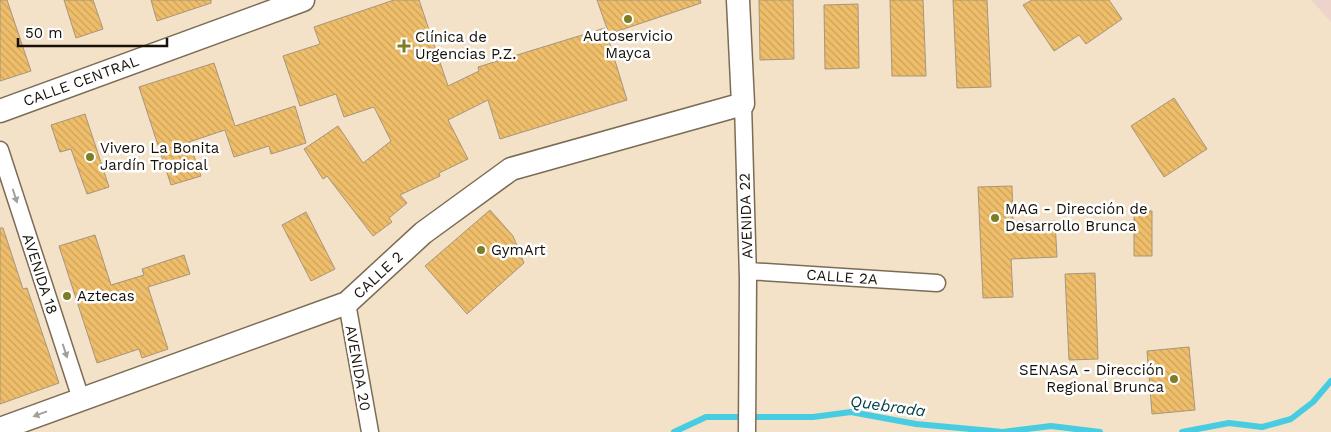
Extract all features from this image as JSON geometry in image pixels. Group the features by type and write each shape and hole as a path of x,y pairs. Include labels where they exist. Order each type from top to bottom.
{"main road":[{"name":"CALLE CENTRAL","path":"0,110 303,0"},
{"name":"AVENIDA 22","path":"738,0 743,104"},
{"name":"CALLE 2","path":"0,429 347,303 423,233 511,169 743,104"}],"street":[{"name":"AVENIDA 22","path":"743,104 748,270 747,432"},
{"name":"AVENIDA 18","path":"0,150 81,399"},
{"name":"CALLE 2A","path":"748,270 937,283"},
{"name":"AVENIDA 20","path":"347,303 370,432"}],"shaded area":[{"path":"1311,0 1331,0 1331,22"}],"building":[{"path":"0,0 7,0 31,71 0,81"},
{"path":"64,0 93,0 103,29 76,38"},
{"path":"151,0 211,0 211,3 157,21"},
{"path":"394,0 419,0 448,86 479,71 478,67 605,28 627,100 500,139 488,100 448,120 468,159 439,173 440,176 400,195 407,203 389,218 392,222 373,236 327,176 323,179 304,149 338,126 363,163 391,141 374,107 344,117 336,94 300,106 283,56 320,44 314,27"},
{"name":"Autoservicio Mayca","path":"597,0 700,0 701,3 609,34"},
{"path":"759,0 793,0 794,59 760,60"},
{"path":"890,0 923,0 926,76 892,76"},
{"path":"953,0 987,0 991,87 957,88"},
{"path":"1032,0 1109,0 1122,19 1086,44 1079,35 1054,51 1023,5"},
{"path":"858,4 859,68 825,69 824,5"},
{"path":"214,63 235,126 295,106 306,143 271,154 269,146 234,157 225,130 189,142 201,176 171,185 139,87"},
{"path":"1174,98 1207,149 1164,177 1131,126"},
{"path":"85,114 109,187 87,194 71,149 60,152 51,125"},
{"path":"1012,186 1013,222 1055,221 1057,257 1011,259 1013,297 983,298 978,187"},
{"name":"GymArt","path":"490,210 513,236 524,263 467,314 425,266"},
{"path":"1134,211 1152,211 1152,256 1134,256"},
{"path":"306,212 335,269 311,281 282,225"},
{"path":"0,228 3,228 23,289 27,288 59,383 0,404"},
{"path":"95,235 111,285 144,275 142,269 184,255 190,274 148,287 168,349 142,358 139,349 97,363 59,246"},
{"path":"1095,273 1098,359 1069,360 1065,274"},
{"path":"1189,347 1195,410 1152,414 1147,351"}],"waterway":[{"name":"Quebrada","path":"1182,432 1229,423 1262,427 1291,419 1313,402 1331,381"},
{"name":"Quebrada","path":"674,432 706,417 813,417 851,412 916,424 1003,432 1051,426 1100,432"}],"place":[{"name":"Autoservicio Mayca","path":"628,19"},
{"name":"Clínica de Urgencias P.Z.","path":"404,46"},
{"name":"Vivero La Bonita Jardín Tropical","path":"90,157"},
{"name":"MAG - Dirección de Desarrollo Brunca","path":"995,218"},
{"name":"GymArt","path":"481,250"},
{"name":"Aztecas","path":"67,296"},
{"name":"SENASA - Dirección Regional Brunca","path":"1174,379"}]}
